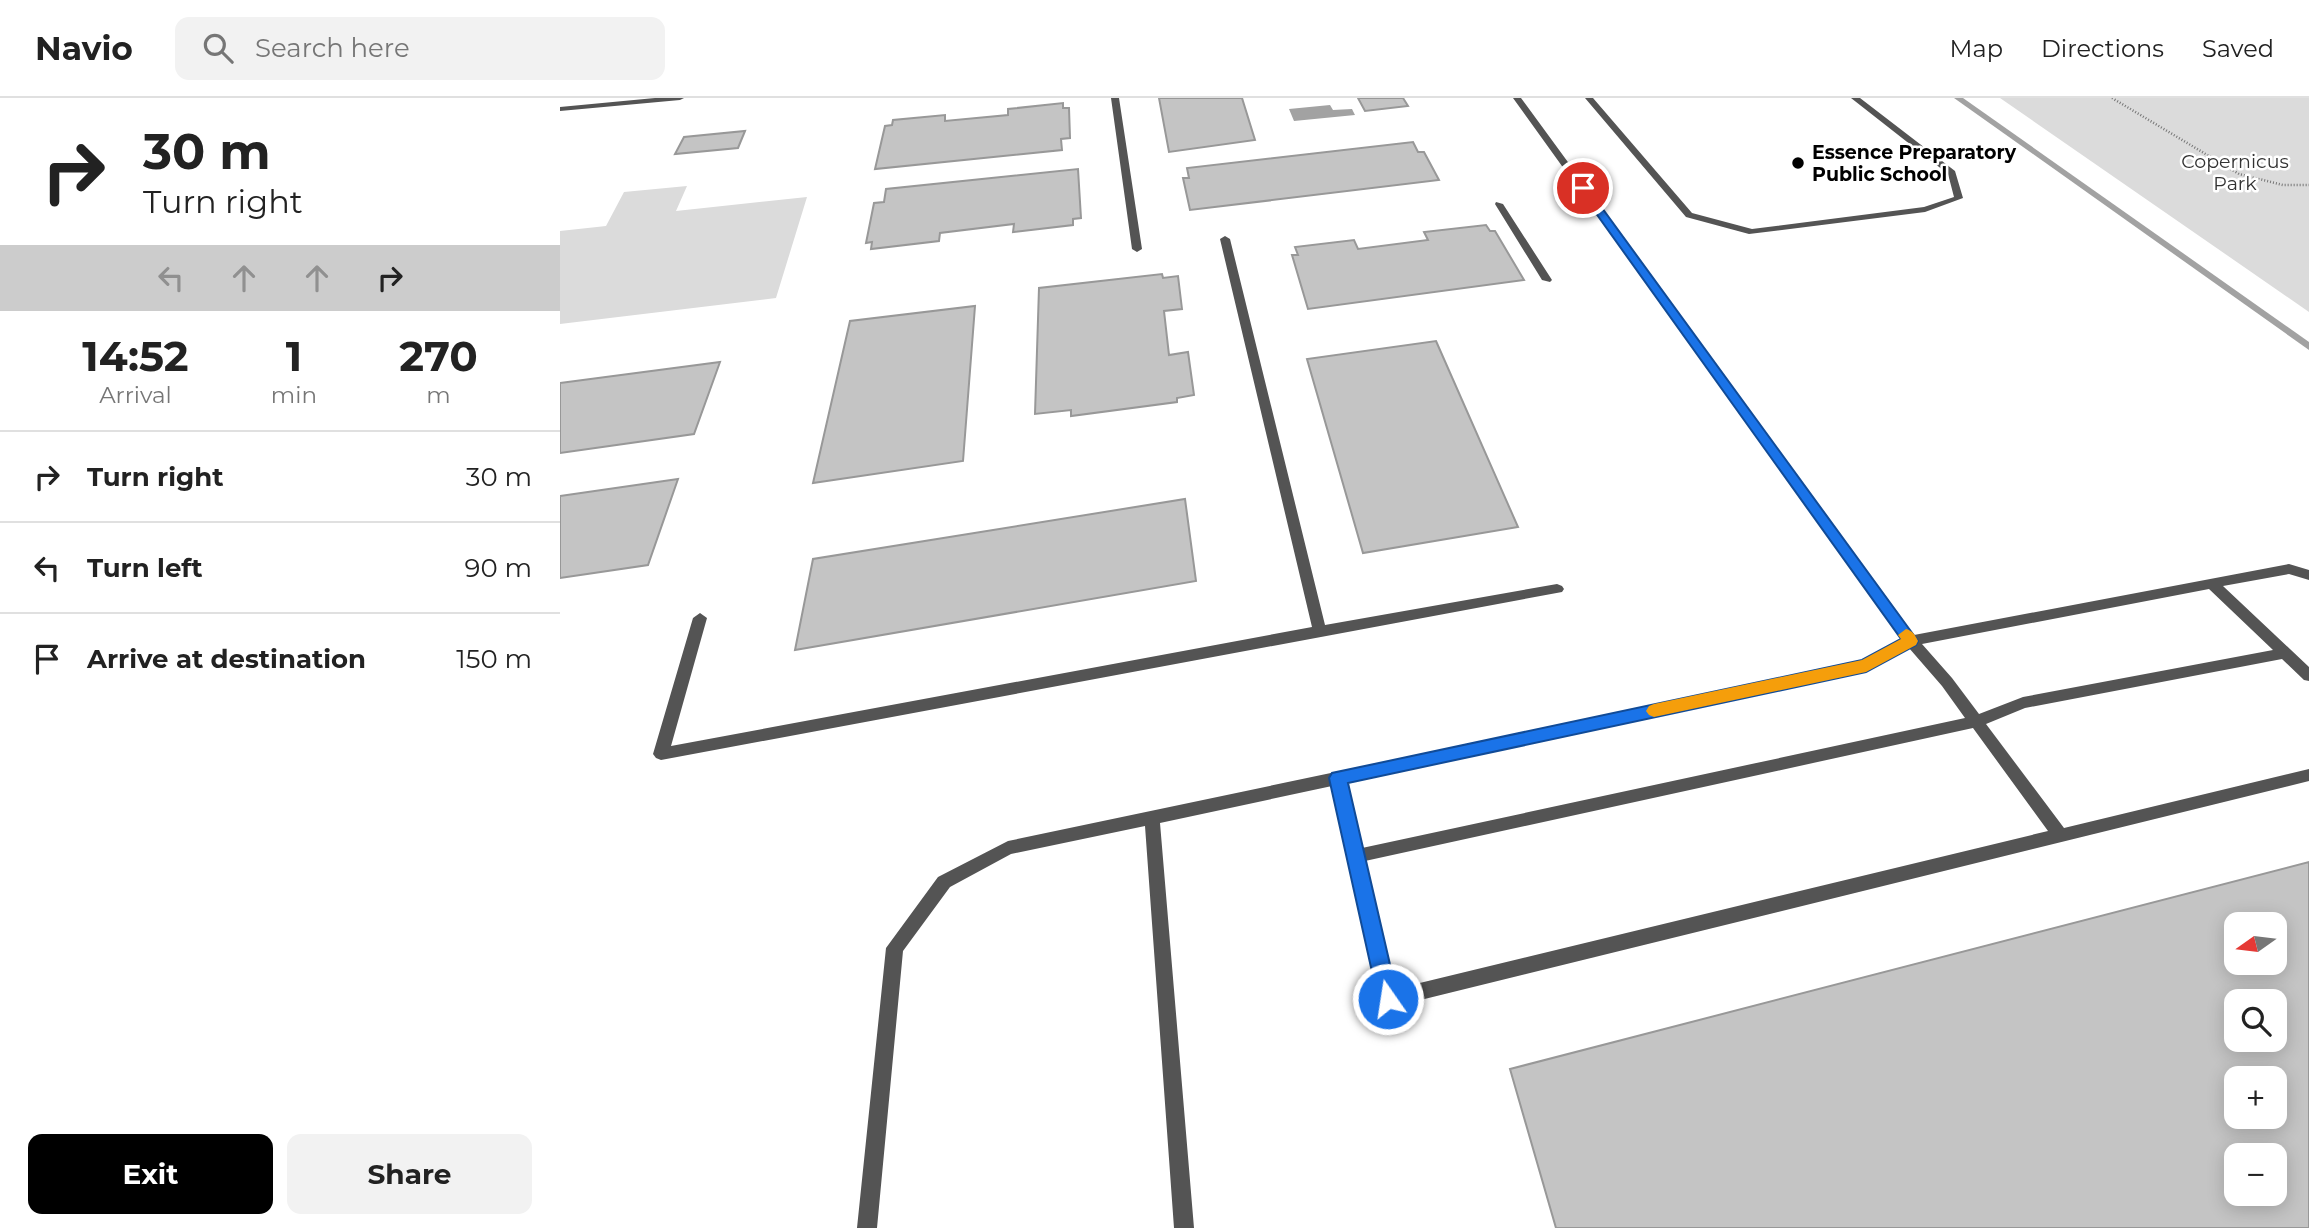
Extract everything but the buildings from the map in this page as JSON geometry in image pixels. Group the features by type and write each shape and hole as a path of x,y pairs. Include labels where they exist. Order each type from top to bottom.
{"street":[{"path":"560,109 680,98"},
{"path":"1115,98 1137,249"},
{"path":"1517,98 1911,641 1977,721 2061,836"},
{"path":"1589,98 1689,215 1752,232 1925,209 1959,198 1952,173 1855,98"},
{"path":"1499,205 1547,280"},
{"path":"1225,239 1321,631"},
{"path":"867,1228 895,948 944,882 1008,848 1866,666 1911,641 2289,569 2309,575"},
{"path":"2212,584 2309,676"},
{"path":"700,618 661,754 1557,589"},
{"path":"1356,856 1977,721 2023,703 2285,653"},
{"path":"1338,778 1388,999 2309,775"},
{"path":"1152,817 1184,1228"}],"path":[{"path":"2112,98 2239,174 2283,185 2309,185"}],"green space":[{"name":"Copernicus Park","path":"2000,98 2309,98 2309,312"},
{"path":"687,186 676,211 807,197 776,298 560,324 560,231 606,226 624,192"}],"shaded area":[{"path":"1330,105 1333,110 1352,109 1355,115 1294,121 1289,109"}],"waterway":[{"path":"1958,98 2309,347"}],"slow traffic":[{"path":"1654,711 1866,666 1911,641 1906,635"}],"place":[{"name":"Essence Preparatory Public School","path":"1798,163"}],"route":[{"path":"1388,999 1338,778 1866,666 1911,641 1583,188"}]}
